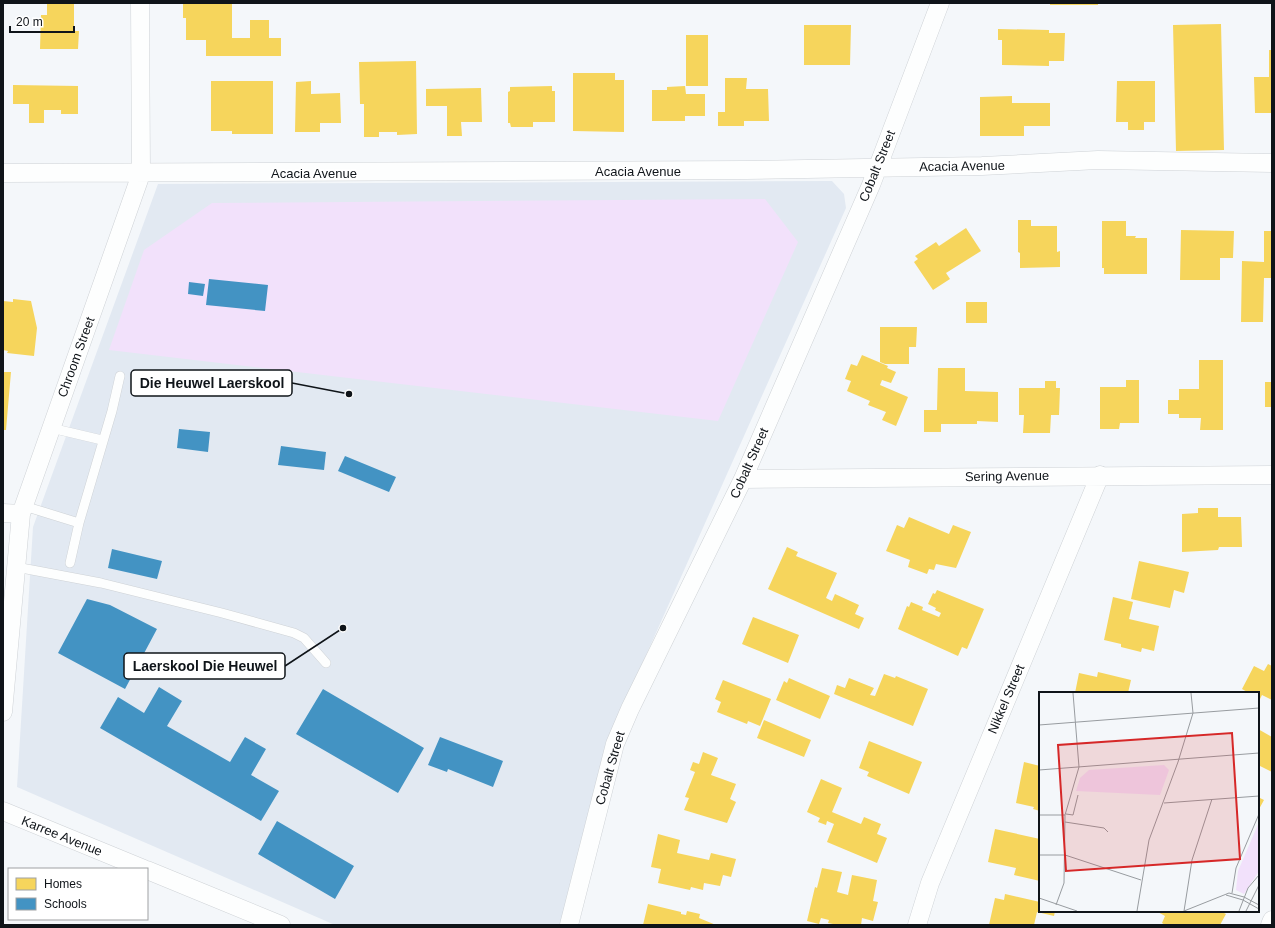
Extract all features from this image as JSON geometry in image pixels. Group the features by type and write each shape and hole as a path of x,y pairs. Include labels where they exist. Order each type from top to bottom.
{"street":[{"name":"Chroom Street","path":"3,712 22,510 141,174 140,3"},
{"name":"Cobalt Street","path":"569,925 615,744 630,709 743,479 878,168 940,3"},
{"name":"Acacia Avenue","path":"3,173 141,174 745,170 982,166 1098,160 1272,163"},
{"name":"Sering Avenue","path":"743,479 1100,475 1272,475"},
{"name":"Nikkel Street","path":"917,925 930,883 1100,475"},
{"path":"3,513 22,510"},
{"name":"Karree Avenue","path":"3,811 142,868"},
{"path":"148,870 281,925"},
{"path":"1270,925 1272,920"}],"lane":[{"path":"70,563 79,523 120,376"},
{"path":"51,428 102,440"},
{"path":"22,510 79,523"},
{"path":"16,567 116,586 294,633 304,638 326,663"}],"shaded area":[{"path":"832,181 844,194 846,208 613,729 566,925 335,925 17,787 33,527 158,184"},
{"path":"765,199 798,242 718,421 109,350 144,250 212,203"}],"building: Homes":[{"path":"47,3 74,3 74,31 79,31 78,49 40,49 41,15 47,15"},
{"path":"183,3 232,3 232,38 250,38 250,20 269,20 269,38 281,38 281,56 206,56 206,40 186,40 186,18 183,18"},
{"path":"1050,3 1098,3 1098,5 1050,5"},
{"path":"1221,24 1224,150 1176,151 1173,25"},
{"path":"804,25 851,25 850,65 804,65"},
{"path":"998,29 1049,30 1049,33 1065,33 1064,61 1049,61 1049,66 1002,65 1002,40 998,40"},
{"path":"686,35 708,35 708,86 686,86"},
{"path":"1269,50 1272,50 1272,113 1255,113 1254,77 1269,77"},
{"path":"416,61 417,134 397,135 397,132 379,132 379,137 364,137 364,104 360,104 359,62"},
{"path":"573,73 615,73 615,80 624,80 624,132 573,131"},
{"path":"725,78 747,78 746,89 768,89 769,121 744,121 744,126 718,126 718,112 725,112"},
{"path":"211,81 273,81 273,134 232,134 232,131 211,131"},
{"path":"311,81 311,94 340,93 341,123 320,123 320,132 295,132 296,82"},
{"path":"1117,81 1155,81 1155,122 1144,122 1144,130 1128,130 1128,122 1116,122"},
{"path":"13,85 78,86 78,114 61,114 61,110 44,110 44,123 29,123 29,104 13,104"},
{"path":"552,86 552,91 555,91 555,122 533,122 533,127 511,127 510,123 508,123 508,92 510,91 510,87"},
{"path":"685,86 686,94 705,94 705,116 685,116 685,121 652,121 652,90 667,90 667,87"},
{"path":"481,88 482,122 461,122 462,136 447,136 447,106 426,106 426,89"},
{"path":"1012,96 1012,103 1050,103 1050,126 1024,126 1024,136 980,136 980,97"},
{"path":"1018,220 1031,220 1031,226 1057,226 1057,252 1060,251 1060,267 1020,268 1020,253 1018,252"},
{"path":"1102,221 1126,221 1126,236 1147,238 1147,274 1104,274 1104,268 1102,268"},
{"path":"966,228 981,251 946,273 950,279 933,290 914,262 918,259 915,256 936,242 939,246"},
{"path":"1181,230 1234,231 1233,258 1220,258 1220,280 1180,280"},
{"path":"1264,231 1272,231 1272,278 1264,278 1263,322 1241,322 1242,261 1264,262"},
{"path":"13,299 31,301 37,328 34,356 7,353 8,351 3,350 3,301 13,302"},
{"path":"966,302 987,302 987,323 966,323"},
{"path":"880,327 917,327 916,347 909,347 909,364 885,364 880,362"},
{"path":"862,355 888,366 887,368 896,372 891,383 882,380 880,385 908,397 896,426 882,420 886,412 868,405 870,401 847,391 851,381 845,379 851,364 857,366"},
{"path":"1199,360 1223,360 1223,430 1200,430 1201,418 1179,418 1179,414 1168,414 1168,400 1179,400 1179,389 1199,389"},
{"path":"938,368 965,368 965,391 998,392 998,422 977,421 977,424 941,424 941,432 924,432 924,410 937,410"},
{"path":"3,372 11,372 6,430 3,430"},
{"path":"1126,380 1139,380 1139,423 1120,423 1119,429 1100,429 1100,387 1126,387"},
{"path":"1045,381 1056,381 1056,388 1060,388 1059,415 1051,415 1050,433 1023,433 1024,415 1019,415 1019,388 1045,388"},
{"path":"1265,382 1272,382 1272,407 1265,407"},
{"path":"1198,508 1218,508 1218,517 1241,517 1242,547 1219,547 1218,550 1182,552 1182,514 1198,513"},
{"path":"909,517 949,534 953,525 971,532 956,568 936,564 934,570 929,569 927,574 908,567 910,560 886,551 897,525 904,528"},
{"path":"787,547 798,552 796,556 837,573 826,598 832,601 835,594 859,605 855,614 864,618 859,629 768,589"},
{"path":"1139,561 1189,572 1184,593 1174,590 1170,608 1131,599"},
{"path":"937,590 984,609 967,649 962,647 958,656 898,629 907,606 909,607 911,602 923,607 922,610 939,617 941,613 935,610 936,608 928,604 933,593 935,594"},
{"path":"1113,597 1133,602 1129,619 1159,626 1154,651 1142,648 1141,652 1121,647 1121,644 1104,640"},
{"path":"753,617 799,635 788,663 742,644"},
{"path":"1268,664 1272,666 1272,700 1262,695 1260,699 1259,692 1247,692 1242,689 1254,666 1264,671"},
{"path":"1098,672 1131,680 1128,692 1075,692 1079,673 1097,677"},
{"path":"884,674 895,678 896,676 928,689 913,726 834,694 837,685 845,688 849,678 874,688 870,695 875,696"},
{"path":"789,678 830,696 820,719 776,700 784,681 787,683"},
{"path":"723,680 771,699 760,726 748,721 747,724 717,712 721,702 715,699"},
{"path":"764,720 811,740 804,757 757,738"},
{"path":"1259,730 1272,737 1272,772 1259,766"},
{"path":"869,741 922,762 909,794 867,776 869,772 859,768"},
{"path":"703,752 718,758 711,775 736,784 730,799 736,802 727,823 684,810 689,798 685,797 695,772 690,770 693,762 699,764"},
{"path":"1024,762 1039,766 1039,811 1033,809 1034,807 1016,803"},
{"path":"821,779 842,788 832,812 861,824 864,817 881,824 877,834 887,838 877,863 827,842 834,824 827,821 826,825 818,822 820,818 807,812"},
{"path":"1259,798 1264,800 1259,809"},
{"path":"995,829 1039,839 1039,881 1014,875 1016,868 988,862"},
{"path":"658,834 680,840 677,853 709,860 711,853 736,859 731,877 723,875 720,886 704,883 703,890 691,887 690,890 658,883 661,869 651,867"},
{"path":"822,868 842,872 837,892 848,895 852,875 877,880 873,901 878,902 873,921 862,918 861,925 838,925 828,923 829,920 821,918 819,924 807,921 815,887 817,888"},
{"path":"1005,894 1039,902 1039,912 1055,912 1054,916 1037,912 1034,925 989,925 995,898 1004,900"},
{"path":"648,904 681,912 681,914 686,915 687,911 700,914 699,918 716,925 643,925"},
{"path":"1158,912 1222,912 1226,914 1220,925 1165,925 1162,923 1165,916"}],"building: Schools":[{"path":"209,279 268,285 265,311 206,305"},
{"path":"189,282 205,284 203,296 188,294"},
{"path":"179,429 210,432 208,452 177,448"},
{"path":"281,446 326,452 324,470 278,465"},
{"path":"345,456 396,477 389,492 338,471"},
{"path":"112,549 162,561 157,579 108,568"},
{"path":"87,599 110,605 157,629 125,689 58,653"},
{"path":"159,687 182,701 167,726 230,762 245,737 266,749 251,775 279,791 261,821 100,728 118,697 144,713"},
{"path":"323,689 424,748 398,793 296,734"},
{"path":"440,737 503,761 493,787 448,769 447,772 428,765"},
{"path":"277,821 354,866 335,899 258,854"}],"place":[{"name":"Die Heuwel Laerskool","path":"349,394"},
{"name":"Laerskool Die Heuwel","path":"343,628"}]}
